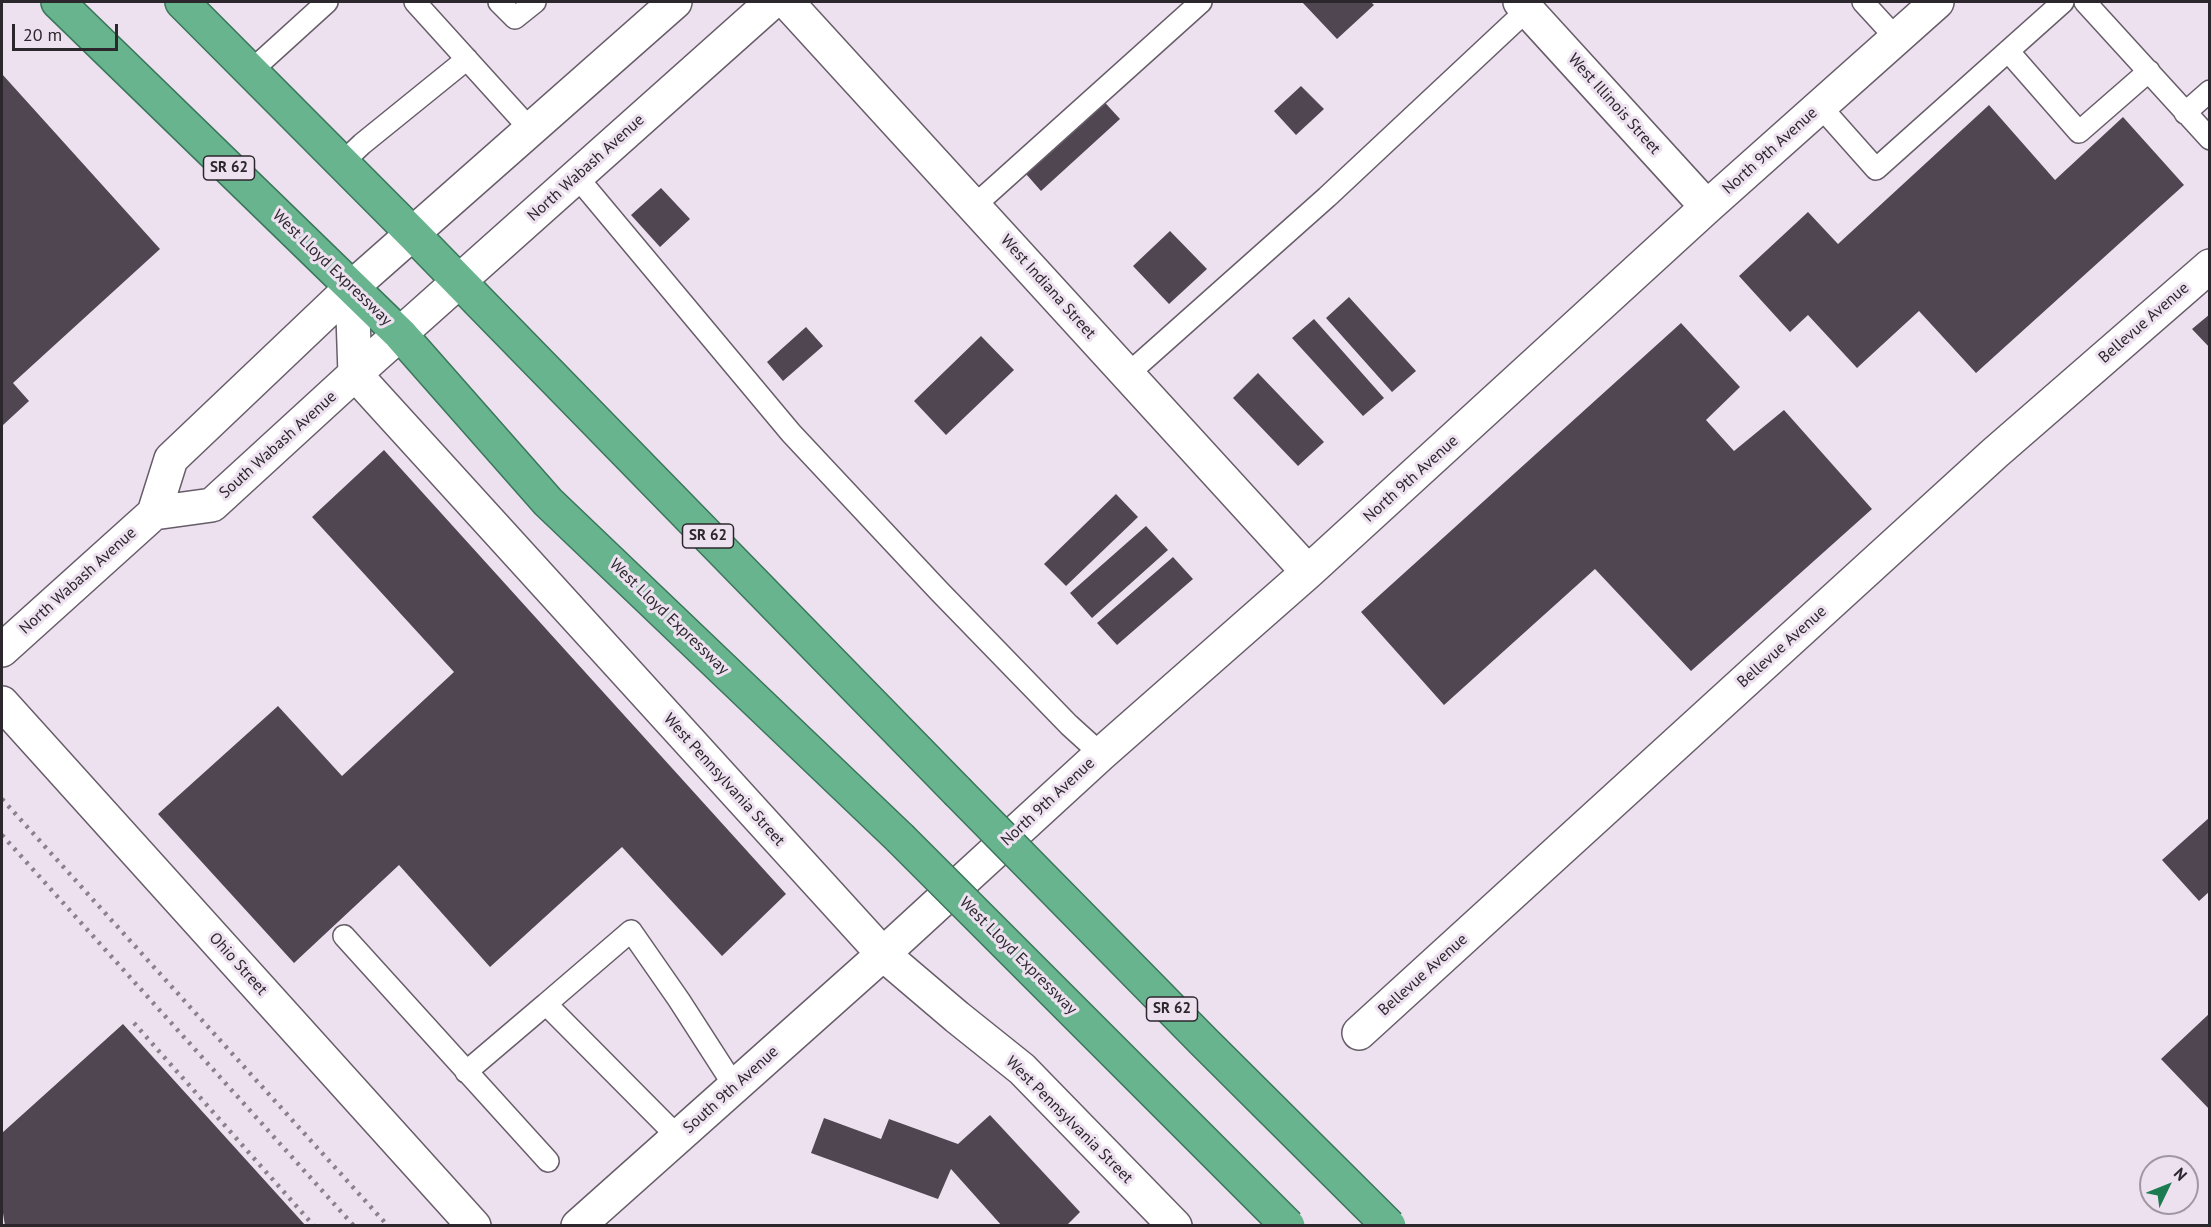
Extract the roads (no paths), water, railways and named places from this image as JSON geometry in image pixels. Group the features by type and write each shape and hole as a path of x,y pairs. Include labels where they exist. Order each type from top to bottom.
{"highway":[{"name":"West Lloyd Expressway","path":"58,2 400,334 548,502 900,838 1288,1226"},
{"name":"SR 62","path":"182,2 413,234 1203,1041 1389,1226"}],"street":[{"path":"154,513 171,459 352,287 675,2"},
{"name":"North Wabash Avenue","path":"400,334 772,2"},
{"name":"West Indiana Street","path":"787,2 1308,572"},
{"name":"North 9th Avenue","path":"884,954 1101,754 1308,572 1707,207 1936,2"},
{"name":"West Illinois Street","path":"1523,6 1707,207"},
{"name":"Bellevue Avenue","path":"1359,1033 1995,453 2210,266"},
{"path":"352,287 355,374"},
{"name":"South Wabash Avenue","path":"154,513 212,505 400,334"},
{"name":"West Pennsylvania Street","path":"355,374 884,954 1022,1069 1175,1226"},
{"name":"North Wabash Avenue","path":"2,650 154,513"},
{"name":"Ohio Street","path":"2,704 474,1226"},
{"name":"South 9th Avenue","path":"578,1226 884,954"}],"lane":[{"path":"251,71 327,2"},
{"path":"415,2 530,129"},
{"path":"499,2 515,18 535,2"},
{"path":"974,206 1201,2"},
{"path":"1863,2 1896,38"},
{"path":"1820,106 1876,169 2063,2"},
{"path":"2085,2 2210,139"},
{"path":"1128,374 1327,197 1523,6"},
{"path":"2008,51 2079,132 2149,71"},
{"path":"342,164 362,144 467,59"},
{"path":"2185,113 2210,91"},
{"path":"577,177 791,433 947,599 1069,725 1101,754"},
{"path":"466,1072 631,931 735,1087"},
{"path":"344,936 548,1161"},
{"path":"546,1004 678,1137"}],"railway":[{"path":"2,799 388,1226"},
{"path":"2,835 354,1226"},
{"path":"134,1023 314,1226"}]}
